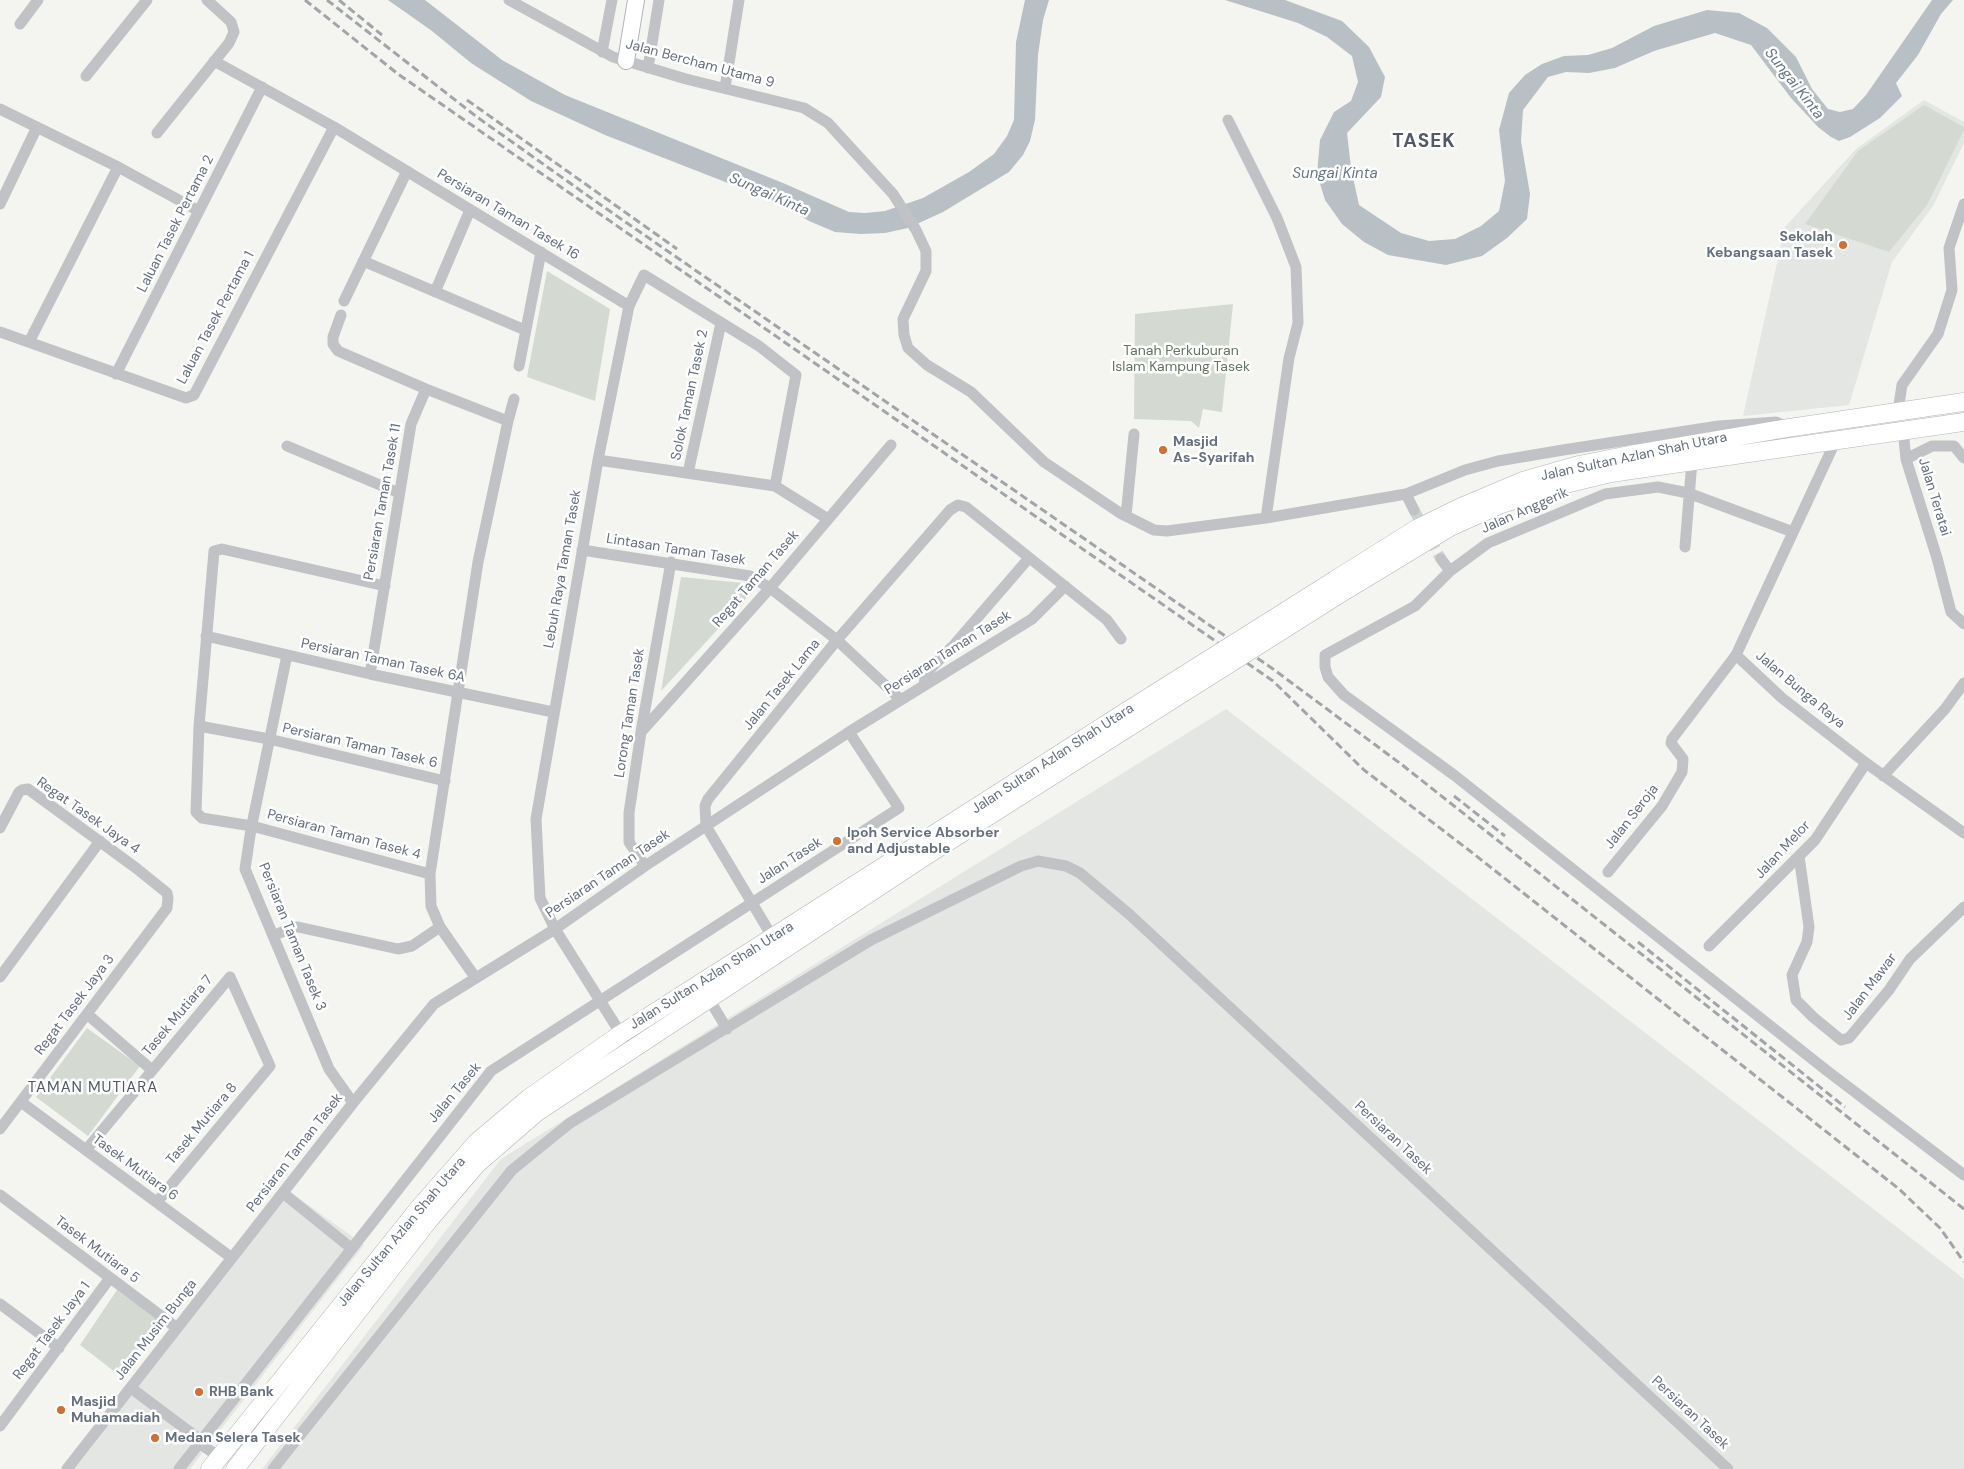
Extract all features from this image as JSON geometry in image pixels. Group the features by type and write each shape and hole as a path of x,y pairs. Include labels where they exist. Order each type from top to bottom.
{"main road":[{"name":"Jalan Sultan Azlan Shah Utara","path":"224,1462 420,1207 477,1142 529,1098 620,1034 1132,717 1341,585 1418,528 1461,506 1523,481 1588,464 1709,441 1964,402"},
{"name":"Jalan Sultan Azlan Shah Utara","path":"1341,585 1450,527 1500,505 1553,487 1611,473 1692,460 1964,422"},
{"name":"Jalan Sultan Azlan Shah Utara","path":"224,1462 268,1428 429,1220 477,1164 536,1112 919,860 1132,717"}],"street":[{"path":"20,24 38,0"},
{"path":"86,76 147,0"},
{"path":"156,133 214,61 234,32 231,22 207,0"},
{"name":"Jalan Bercham Utama 9","path":"509,0 602,52 648,68 804,108 828,123 892,194 916,230 928,260 921,284 903,319 904,335 908,348 927,365 971,392 1044,462 1126,516 1154,530 1167,531 1266,518"},
{"path":"602,52 612,0"},
{"path":"626,61 636,0"},
{"path":"648,68 659,0"},
{"path":"724,88 739,0"},
{"name":"Persiaran Taman Tasek 16","path":"214,61 334,127 629,306"},
{"name":"Laluan Tasek Pertama 2","path":"116,374 262,87"},
{"path":"0,109 118,167 199,211"},
{"path":"1228,120 1277,218 1296,268 1298,323 1289,358 1266,518 1406,494 1465,470 1498,461 1726,426 1776,422 1788,428"},
{"path":"0,204 37,127"},
{"name":"Laluan Tasek Pertama 1","path":"0,332 186,398 194,395 334,127"},
{"path":"29,342 118,167"},
{"path":"344,301 406,171"},
{"path":"1898,411 1902,385 1938,334 1952,290 1949,248 1964,204"},
{"path":"435,292 470,210"},
{"path":"519,366 541,252"},
{"path":"363,261 525,330"},
{"name":"Lebuh Raya Taman Tasek","path":"620,1034 555,928 538,893 536,819 598,460 629,306 644,275 759,346 796,375 775,486"},
{"path":"342,315 332,337 333,344 338,351 426,389 508,421"},
{"name":"Solok Taman Tasek 2","path":"688,473 721,323"},
{"name":"Persiaran Taman Tasek 11","path":"370,674 411,424 426,389"},
{"path":"475,977 440,927 431,906 430,874 484,531 514,399"},
{"path":"1709,441 1726,426"},
{"name":"Jalan Teratai","path":"1903,430 1906,459 1937,558 1951,612 1964,624"},
{"path":"1126,516 1134,434"},
{"name":"Jalan Bunga Raya","path":"1836,440 1736,655 1782,698 1866,764 1964,833"},
{"name":"Regat Taman Tasek","path":"641,732 770,588 892,444"},
{"path":"287,446 399,493"},
{"path":"1906,459 1932,446 1954,446 1964,458"},
{"path":"598,460 775,486 828,519"},
{"path":"1685,547 1687,538 1686,510 1692,460"},
{"name":"Jalan Anggerik","path":"1793,532 1688,493 1658,487 1605,494 1488,543 1450,571 1415,606 1326,655 1325,667 1328,677 1344,695 1454,775 1826,1070 1964,1175"},
{"path":"1406,494 1414,510"},
{"name":"Jalan Tasek Lama","path":"706,826 704,814 708,799 837,640 950,510 958,505 966,507 1029,558"},
{"path":"199,726 214,550 222,549 384,586"},
{"name":"Lintasan Taman Tasek","path":"582,550 671,562 750,576 770,588 837,640 901,700"},
{"path":"924,684 926,674 953,646 1029,558 1107,620 1121,639"},
{"path":"1441,559 1450,571"},
{"name":"Lorong Taman Tasek","path":"645,866 633,850 628,833 641,732 671,562"},
{"name":"Persiaran Taman Tasek","path":"232,1258 353,1103 434,1004 555,928 645,866 849,732 1032,619 1065,586"},
{"name":"Persiaran Taman Tasek 6A","path":"206,636 370,674 553,712"},
{"path":"953,646 960,662"},
{"name":"Persiaran Taman Tasek 3","path":"287,655 245,869 329,1069 353,1103"},
{"name":"Jalan Seroja","path":"1608,872 1662,806 1682,772 1683,759 1671,743 1672,739 1736,655"},
{"path":"1883,776 1945,710 1964,683"},
{"name":"Persiaran Taman Tasek 6","path":"199,726 269,740 445,781"},
{"name":"Persiaran Taman Tasek 4","path":"199,726 197,815 202,818 252,826 430,874"},
{"name":"Jalan Tasek","path":"179,1469 198,1438 491,1071 900,808 849,732"},
{"name":"Jalan Melor","path":"1708,946 1815,840 1866,764"},
{"name":"Regat Tasek Jaya 4","path":"0,828 19,792 25,789 64,814 100,841 166,892 168,898"},
{"path":"706,826 773,938"},
{"path":"0,977 100,841"},
{"name":"Jalan Mawar","path":"1799,856 1809,928 1807,942 1792,975 1796,1000 1841,1040 1849,1038 1889,990 1910,959 1964,907"},
{"name":"Persiaran Tasek","path":"727,1029 871,940 1021,866 1038,861 1066,866 1080,873 1128,914 1728,1469"},
{"name":"Regat Tasek Jaya 3","path":"2,1123 21,1102 167,908 168,898"},
{"path":"273,936 293,926 398,949 412,946 440,927"},
{"name":"Tasek Mutiara 7","path":"86,1150 230,977 270,1066"},
{"path":"273,1469 462,1230 512,1170 570,1123 727,1029 709,999"},
{"path":"87,1014 152,1070"},
{"name":"Tasek Mutiara 8","path":"157,1202 270,1066"},
{"name":"Tasek Mutiara 6","path":"21,1102 232,1258"},
{"path":"282,1193 351,1248"},
{"name":"Tasek Mutiara 5","path":"0,1195 177,1328"},
{"name":"Jalan Musim Bunga","path":"73,1467 130,1388 232,1258"},
{"name":"Regat Tasek Jaya 1","path":"0,1426 110,1278"},
{"path":"0,1304 59,1348"},
{"path":"130,1388 198,1438 224,1462"}],"shaded area":[{"name":"Sekolah Kebangsaan Tasek","path":"1924,100 1964,122 1964,143 1933,206 1892,262 1849,405 1743,416 1785,227 1856,149"},
{"path":"1226,709 1964,1279 1964,1469 262,1469 501,1159"},
{"path":"282,1186 364,1245 190,1469 61,1469"}],"green space":[{"path":"1924,105 1964,127 1964,130 1927,205 1889,252 1805,224 1858,151"},
{"path":"547,271 610,309 595,401 527,377"},
{"name":"Tanah Perkuburan Islam Kampung Tasek","path":"1233,304 1222,412 1203,409 1199,428 1191,421 1134,419 1135,314"},
{"path":"681,577 743,583 752,592 661,691"},
{"path":"87,1028 140,1066 88,1136 36,1097"},
{"path":"117,1290 160,1322 119,1375 80,1345"}],"water":[{"name":"Sungai Kinta","path":"388,0 425,0 502,60 565,95 783,183 849,212 865,213 885,211 923,198 969,172 994,154 1007,136 1014,120 1016,42 1025,0 1049,0 1043,20 1038,55 1035,120 1030,141 1023,155 1009,172 943,212 908,228 885,233 861,234 835,232 809,221 779,203 605,135 531,101 471,63 432,31"},
{"name":"Sungai Kinta","path":"1225,0 1285,0 1342,21 1369,47 1385,77 1381,97 1347,133 1351,168 1359,205 1401,233 1429,241 1455,239 1481,226 1499,211 1505,181 1499,130 1509,93 1525,75 1542,64 1564,56 1588,55 1612,48 1654,26 1707,10 1739,13 1767,28 1796,57 1812,89 1828,109 1840,112 1853,109 1866,95 1932,0 1953,0 1941,14 1918,55 1896,83 1902,96 1880,118 1850,137 1839,141 1818,127 1791,98 1751,45 1715,33 1654,51 1615,68 1589,73 1566,72 1548,77 1523,110 1521,141 1530,194 1527,219 1507,238 1482,256 1446,265 1388,255 1364,242 1342,224 1325,200 1317,174 1320,140 1334,112 1351,101 1358,82 1352,56 1327,37 1298,23"}],"tunnel":[{"path":"1414,510 1441,559"}],"railway":[{"path":"305,0 398,74 1273,681 1364,770 1470,851 1899,1189 1940,1228 1964,1262"},
{"path":"327,0 477,117 598,203 1273,669 1401,764 1964,1209"},
{"path":"339,0 382,35"},
{"path":"467,100 677,249"},
{"path":"1454,796 1505,836"},
{"path":"1638,942 1845,1107"}],"place":[{"name":"Sekolah Kebangsaan Tasek","path":"1843,245"},
{"name":"Masjid As-Syarifah","path":"1163,450"},
{"name":"Ipoh Service Absorber and Adjustable","path":"837,841"},
{"name":"RHB Bank","path":"199,1392"},
{"name":"Masjid Muhamadiah","path":"61,1410"},
{"name":"Medan Selera Tasek","path":"155,1438"}],"district":[{"name":"TASEK","path":"1424,142"},
{"name":"TAMAN MUTIARA","path":"93,1088"}]}
